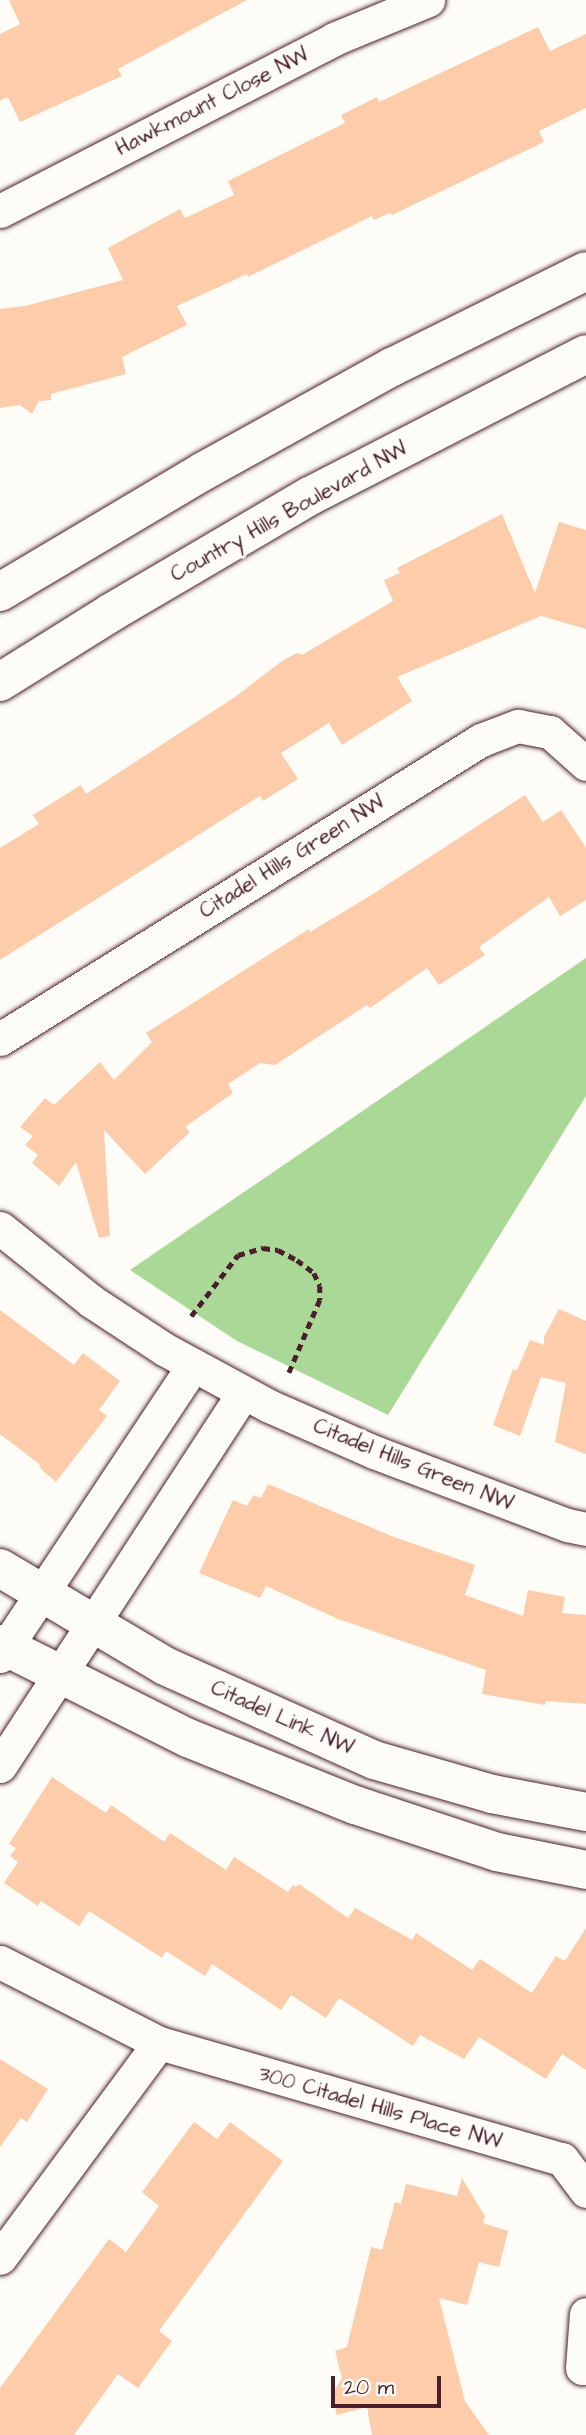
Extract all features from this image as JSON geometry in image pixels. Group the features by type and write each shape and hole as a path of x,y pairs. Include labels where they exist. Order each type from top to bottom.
{"main road":[{"path":"0,592 204,471 392,367 586,271"},
{"name":"Country Hills Boulevard NW","path":"0,682 112,612 310,496 586,354"},
{"name":"Citadel Link NW","path":"0,1568 41,1595 165,1666 374,1760 492,1794 586,1812"},
{"path":"2,1649 188,1738 355,1805 497,1852 586,1870"}],"street":[{"name":"Hawkmount Close NW","path":"0,211 334,39 428,0"},
{"name":"Citadel Hills Green NW","path":"0,1039 481,740 518,726 550,732 586,764"},
{"name":"Citadel Hills Green NW","path":"0,1228 90,1301 243,1393 374,1452 586,1530"},
{"path":"2,1649 41,1595 193,1365"},
{"path":"0,1766 243,1393"},
{"name":"300 Citadel Hills Place NW","path":"0,1962 159,2043 562,2159 586,2191"},
{"path":"0,2258 159,2043"},
{"path":"582,2368 586,2314"}],"path":[{"path":"191,1316 239,1255 263,1248 278,1250 297,1260 314,1273 320,1286 320,1300 289,1373"}],"green space":[{"path":"586,958 586,1096 388,1415 237,1341 130,1270"}],"building":[{"path":"9,0 247,0 118,69 122,76 20,122 8,97 0,101 0,34 20,24"},
{"path":"538,27 550,51 586,34 586,108 539,131 544,142 392,215 390,213 374,220 372,216 248,277 247,274 177,306 187,325 122,357 126,374 51,394 51,400 39,401 32,414 20,405 0,408 0,309 25,306 123,280 108,248 180,209 185,218 234,195 228,181 345,123 341,115 377,97 379,102"},
{"path":"502,514 535,593 559,522 586,530 586,629 541,616 397,677 412,701 342,745 329,723 281,753 298,779 263,801 260,796 0,960 0,848 39,824 33,815 81,785 86,794 235,697 282,661 297,653 302,655 393,601 384,580 400,573 397,568"},
{"path":"525,795 543,822 561,810 586,848 586,900 560,916 549,897 479,947 485,955 439,985 427,968 370,1008 367,1005 275,1065 260,1063 228,1084 233,1093 185,1127 190,1132 145,1174 104,1130 110,1236 99,1238 76,1162 59,1186 32,1163 38,1155 25,1145 33,1136 20,1127 45,1098 54,1105 100,1062 114,1080 152,1042 146,1033 309,929 310,932 370,896"},
{"path":"559,1309 586,1321 586,1454 555,1442 566,1383 541,1377 520,1436 493,1425 513,1369 517,1370 530,1340 544,1345 544,1337"},
{"path":"0,1310 74,1365 83,1353 120,1381 99,1410 107,1416 56,1482 39,1464 0,1434"},
{"path":"268,1484 394,1537 475,1565 465,1595 523,1616 528,1590 565,1597 562,1613 586,1615 586,1704 546,1701 545,1705 482,1694 486,1670 338,1619 266,1586 260,1598 199,1573 233,1500 247,1506 253,1495 261,1498"},
{"path":"52,1777 106,1813 111,1805 164,1842 170,1833 226,1870 234,1857 288,1892 293,1885 296,1887 299,1884 348,1918 355,1908 412,1940 416,1933 472,1970 480,1959 532,1993 556,1956 565,1961 586,1928 586,2070 562,2054 546,2079 479,2037 464,2059 420,2035 413,2046 339,1998 326,2018 291,1995 281,2010 212,1964 205,1976 166,1951 162,1958 89,1911 79,1926 41,1901 38,1906 4,1883 18,1862 10,1856 16,1848 9,1844"},
{"path":"0,2059 48,2089 27,2122 21,2118 0,2147"},
{"path":"194,2122 217,2139 230,2122 283,2161 159,2331 172,2341 138,2388 118,2374 74,2435 0,2435 0,2388 109,2239 126,2252 159,2206 142,2192"},
{"path":"462,2178 485,2216 483,2223 508,2231 499,2267 479,2262 467,2305 439,2298 465,2401 489,2435 372,2435 367,2407 337,2415 332,2395 342,2378 335,2351 347,2347 371,2247 382,2250 395,2202 401,2204 406,2184 457,2196"}]}
